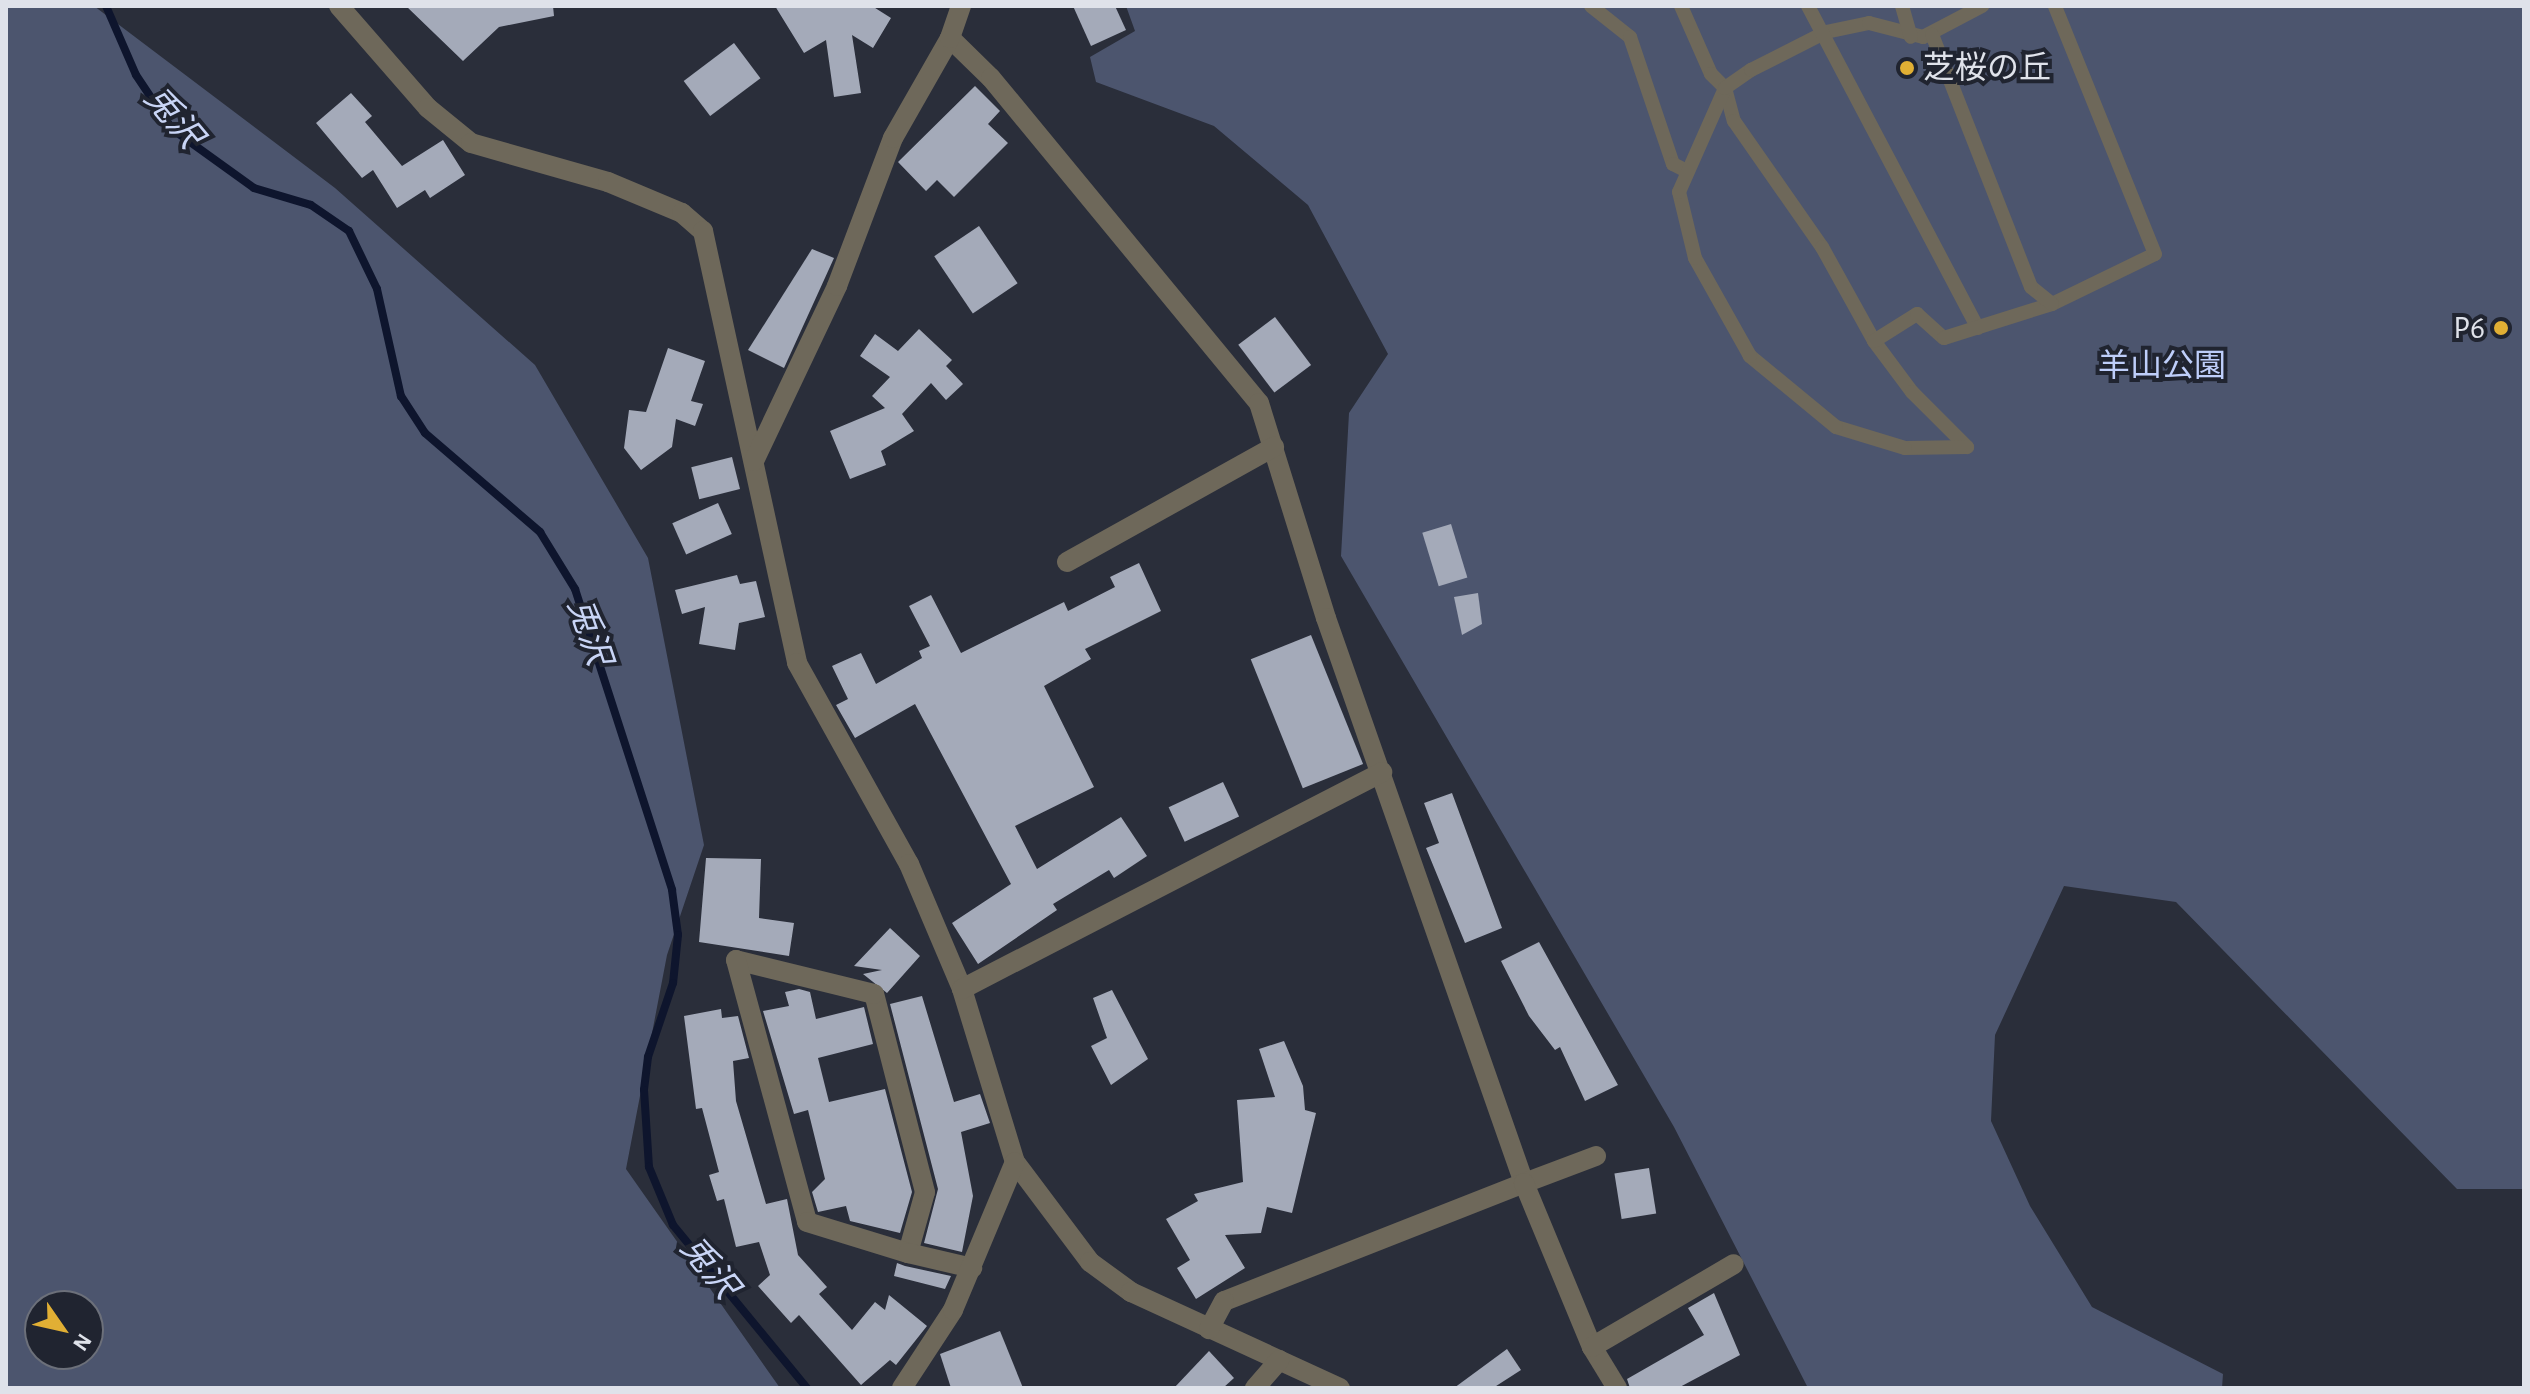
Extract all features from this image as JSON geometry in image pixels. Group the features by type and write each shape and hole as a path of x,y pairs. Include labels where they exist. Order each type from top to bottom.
{"street":[{"path":"339,6 428,108 471,143 608,182 682,213 703,231 797,663 909,864 962,989 1015,1162 1090,1262 1131,1292 1340,1388"},
{"path":"754,461 837,286 893,138 950,38 961,6"},
{"path":"950,38 1204,334 1259,403 1524,1183 1592,1347 1617,1388"},
{"path":"1067,562 1274,447"},
{"path":"962,989 1382,772"},
{"path":"908,1253 925,1192 874,994 736,960 807,1222 908,1253 972,1268"},
{"path":"1209,1329 1224,1301 1596,1156"},
{"path":"902,1388 953,1310 1015,1162"},
{"path":"1592,1347 1734,1264"},
{"path":"1255,1388 1279,1360"}],"lane":[{"path":"1591,6 1630,37 1673,164 1687,171"},
{"path":"1681,6 1711,74 1725,88 1734,121 1822,247 1874,341 1912,392 1967,447 1905,448 1836,427 1750,356 1695,258 1679,192 1725,88 1826,32 1869,23 1911,37 1932,35 1982,6"},
{"path":"1808,6 1826,32 1978,328"},
{"path":"1902,6 1911,37"},
{"path":"1874,341 1917,314 1944,338 1978,328 2052,304 2155,254 2055,6"},
{"path":"1932,35 2031,287 2052,304"}],"green space":[{"path":"6,6 94,6 335,188 535,365 648,558 704,845 667,955 626,1169 780,1388 6,1388"},
{"name":"羊山公園","path":"1126,6 2524,6 2524,1189 2457,1189 2176,902 2064,886 1995,1035 1991,1121 2030,1206 2092,1307 2223,1374 2222,1388 1808,1388 1674,1127 1341,556 1349,413 1388,354 1308,205 1214,126 1096,82 1090,57 1135,31"}],"building":[{"path":"406,6 553,6 554,16 499,27 463,61"},
{"path":"775,6 872,6 891,18 873,48 852,35 861,93 834,97 826,40 804,53"},
{"path":"1073,6 1115,6 1126,30 1091,46"},
{"path":"734,43 760,78 710,116 684,81"},
{"path":"975,86 1000,111 988,124 1008,143 954,197 937,180 926,191 898,162"},
{"path":"351,93 372,116 365,122 402,166 443,140 465,175 430,198 425,190 397,208 373,170 362,178 316,123"},
{"path":"979,226 1018,283 973,313 934,256"},
{"path":"812,249 834,258 784,368 748,350"},
{"path":"1275,317 1311,365 1274,393 1238,345"},
{"path":"919,329 952,360 946,366 963,384 946,400 931,383 902,414 914,431 881,451 886,465 850,479 830,431 885,408 872,396 890,377 860,356 875,334 898,351"},
{"path":"668,348 705,361 691,401 703,404 695,426 676,419 672,447 641,470 624,448 629,410 646,412"},
{"path":"732,457 740,489 699,499 691,467"},
{"path":"718,503 732,534 686,554 672,523"},
{"path":"1451,524 1467,578 1439,586 1422,533"},
{"path":"1139,563 1161,611 1085,649 1091,659 1044,686 1094,787 1015,826 1037,869 1121,817 1147,856 1114,878 1109,870 1053,904 1057,910 978,964 952,923 1011,884 915,704 855,738 836,705 848,699 832,666 861,653 876,684 922,658 919,651 930,646 909,606 931,595 961,653 1064,602 1068,611 1115,587 1110,577"},
{"path":"737,575 740,584 756,581 765,617 739,623 735,650 699,644 705,607 682,614 675,590"},
{"path":"1478,593 1482,624 1462,635 1454,597"},
{"path":"1311,635 1363,764 1303,788 1251,659"},
{"path":"1223,782 1239,816 1185,842 1169,807"},
{"path":"1452,793 1502,928 1465,943 1426,848 1439,843 1424,803"},
{"path":"706,858 761,859 759,918 794,923 789,956 699,942"},
{"path":"890,928 920,956 887,993 863,974 882,970 854,966"},
{"path":"1539,942 1618,1085 1585,1101 1560,1047 1555,1050 1529,1016 1501,961"},
{"path":"799,989 810,992 816,1019 864,1007 873,1044 818,1058 829,1102 885,1089 912,1192 900,1233 850,1221 846,1206 818,1212 812,1192 825,1179 808,1110 794,1114 763,1011 789,1006 785,992"},
{"path":"1112,990 1148,1059 1111,1085 1091,1046 1107,1038 1093,998"},
{"path":"922,996 954,1102 980,1094 990,1123 961,1132 973,1196 962,1252 924,1243 938,1189 890,1004"},
{"path":"721,1009 722,1018 738,1016 749,1058 733,1061 736,1101 766,1204 787,1199 798,1255 827,1287 819,1294 852,1330 875,1302 885,1310 889,1295 927,1326 896,1365 890,1360 861,1385 799,1315 791,1323 758,1286 770,1275 759,1242 736,1247 724,1199 717,1201 709,1175 719,1172 702,1108 696,1109 684,1016"},
{"path":"1284,1041 1303,1086 1305,1110 1316,1113 1292,1213 1267,1207 1261,1233 1225,1235 1245,1268 1196,1299 1177,1268 1190,1260 1166,1219 1198,1201 1194,1194 1243,1182 1237,1100 1275,1097 1259,1049"},
{"path":"1649,1168 1656,1213 1622,1219 1614,1173"},
{"path":"897,1263 951,1276 945,1289 894,1276"},
{"path":"1714,1293 1740,1355 1678,1388 1630,1388 1627,1379 1704,1335 1688,1308"},
{"path":"1000,1331 1023,1388 951,1388 940,1354"},
{"path":"1507,1349 1521,1370 1493,1388 1454,1388"},
{"path":"1209,1351 1234,1378 1223,1388 1174,1388"}],"waterway":[{"name":"兎沢","path":"106,6 136,75 172,129 254,188 311,205 349,231 377,289 401,396 425,433 540,532 575,589 672,890 678,935 673,983 648,1057 644,1090 649,1167 673,1225 807,1388"}],"place":[{"name":"芝桜の丘","path":"1907,68"},
{"name":"P6","path":"2501,328"}]}
